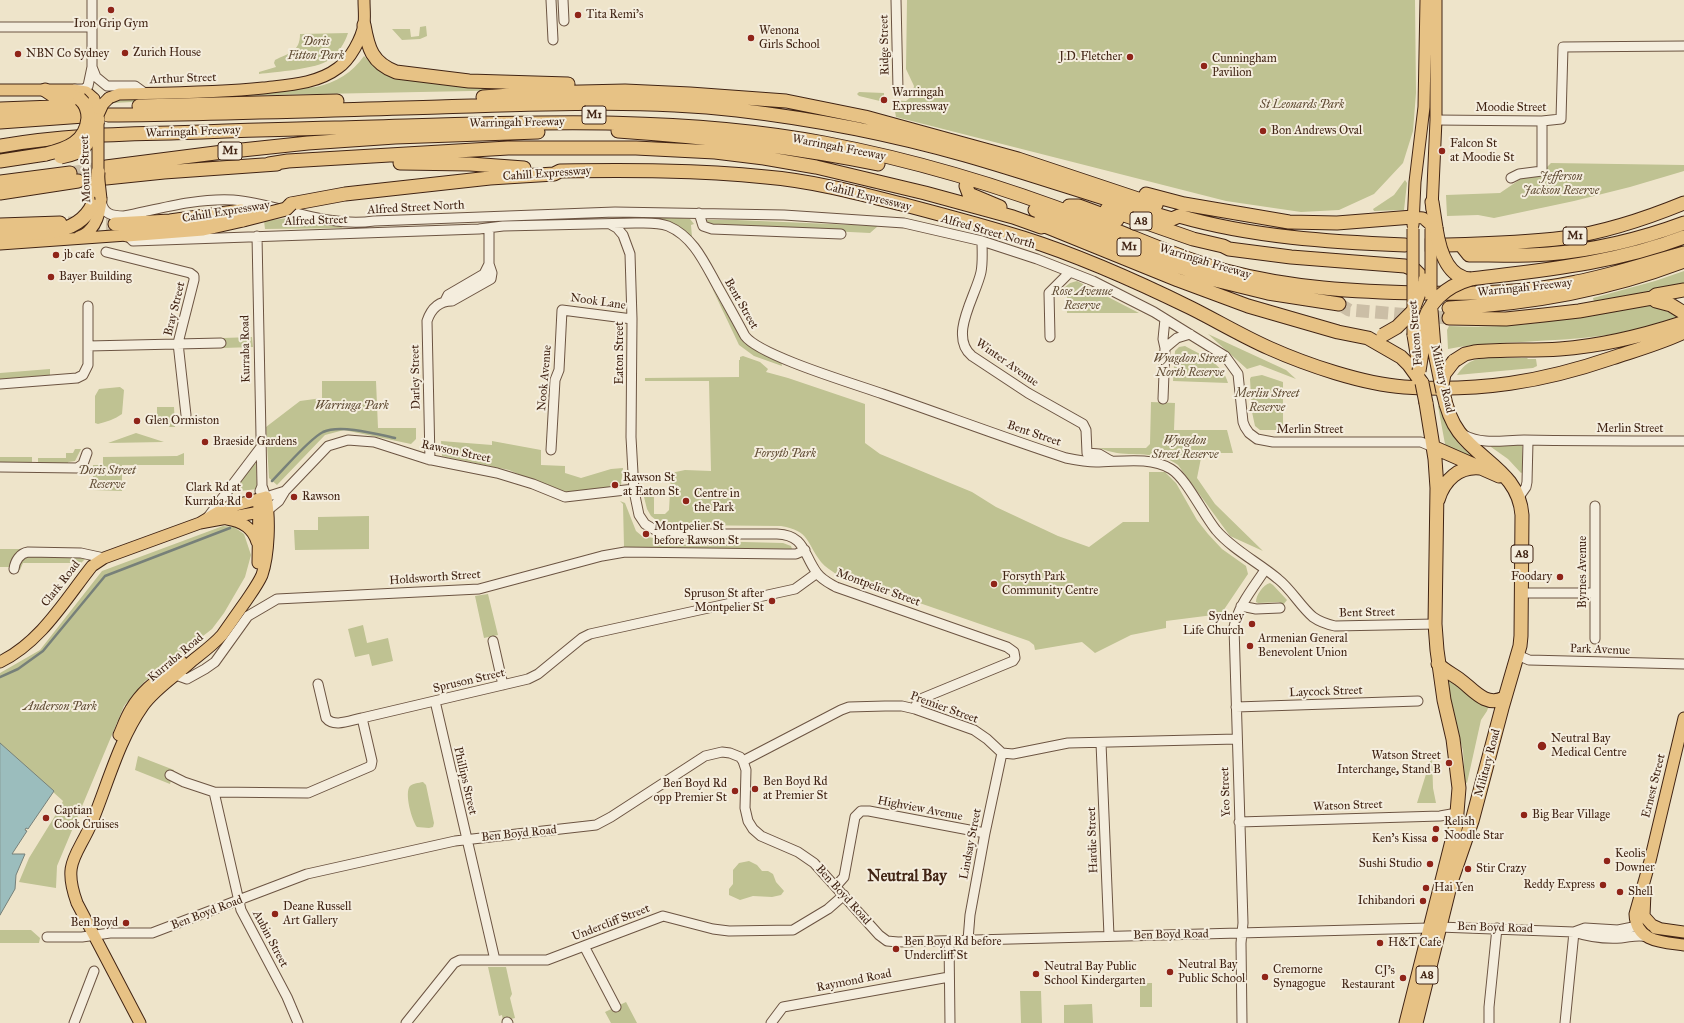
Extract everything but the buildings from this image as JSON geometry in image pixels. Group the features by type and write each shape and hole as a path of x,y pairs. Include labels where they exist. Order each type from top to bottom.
{"highway":[{"path":"364,25 368,46 376,60 387,69 402,74 470,81 627,86 690,94"},
{"path":"45,90 54,96 73,96 81,107"},
{"name":"M1","path":"105,111 484,97 592,91 690,94 786,101 835,110 1018,159 1174,211 1179,216"},
{"name":"Warringah Freeway","path":"105,111 206,114 504,105 670,104 737,110 835,124 950,151 1172,219 1179,216 1223,227 1294,238 1405,245"},
{"path":"0,122 85,105 88,114 86,128 82,136 69,147 47,156 22,162 15,158 0,161"},
{"path":"0,109 81,107"},
{"path":"47,156 72,155 84,148 91,140 105,111"},
{"name":"Warringah Freeway","path":"108,129 547,115 612,115 678,118 781,130 850,141 979,174 1028,190 1190,254 1252,271 1328,283 1402,287"},
{"name":"Warringah Freeway","path":"0,146 64,137 226,131 561,122 681,126 803,140 858,150 928,168 980,183 1064,211 1182,258 1243,275 1300,286 1355,291 1402,293 1465,294 1522,290 1575,283 1613,274 1684,253"},
{"path":"0,140 80,130"},
{"name":"Warringah Freeway","path":"104,172 223,152 395,137 602,130 746,142 790,147 913,172 966,186 1001,197 1090,230 1210,279 1268,293 1339,304"},
{"path":"269,164 288,161 508,148 643,148 715,152 752,156 816,167 932,195 1013,217 1041,227 1045,226"},
{"path":"0,234 47,233 61,230 77,222 99,206 95,198 104,172 164,172 269,164 431,163 470,164 560,171"},
{"name":"Cahill Expressway","path":"115,224 242,216 284,203 291,204 345,194 490,178 554,174 560,171 651,170 767,177 841,189 977,224 1032,241 1121,275 1288,356 1342,374 1390,385 1403,387 1471,388 1531,381 1583,368 1682,328"},
{"path":"0,182 74,177 0,193"},
{"path":"1076,179 1100,182 1184,204 1289,222 1413,223"},
{"name":"A8","path":"1052,182 1054,190 1193,239 1229,249 1315,259 1395,264 1412,268 1425,280 1431,300"},
{"path":"966,186 969,194 1190,285 1248,306 1326,328 1377,339 1405,360 1420,377"},
{"path":"1432,202 1433,227 1448,264 1459,276 1470,283"},
{"name":"M1","path":"1446,245 1566,238 1644,219 1684,203"},
{"path":"1069,206 1079,206 1157,234 1200,246 1223,250 1229,249"},
{"path":"127,235 203,229 242,216"},
{"path":"0,225 60,223"},
{"path":"1461,245 1469,255 1548,254 1590,249 1633,239 1681,224"},
{"path":"1420,377 1422,329 1431,300 1459,283 1470,283 1590,262 1638,252 1684,237"},
{"name":"Warringah Freeway","path":"1470,283 1524,284 1583,275 1636,261 1684,244"},
{"name":"Warringah Freeway","path":"1656,261 1684,249"},
{"name":"Warringah Freeway","path":"1649,298 1579,311 1506,319 1449,313 1561,296 1614,284 1684,261"},
{"path":"1649,298 1656,295 1684,290"},
{"path":"1649,298 1671,305 1682,328"},
{"name":"Military Road","path":"1406,1023 1434,927 1472,821 1521,636 1522,515 1519,497 1509,480 1476,450 1459,432 1452,420 1444,399 1434,348 1431,300"},
{"path":"1377,339 1397,327 1412,312"},
{"name":"A8","path":"1444,399 1444,374 1454,361 1465,354 1474,352 1559,349 1586,346 1682,328"},
{"name":"Falcon Street","path":"1420,377 1434,447 1436,477 1435,624 1438,664"},
{"path":"1434,447 1509,480"},
{"path":"1437,505 1441,490 1455,474 1465,469 1480,468"},
{"path":"1438,664 1461,680 1481,697 1495,701 1504,698"},
{"name":"Military Road","path":"1416,1023 1434,927 1456,825 1459,788 1456,754 1438,664"},
{"path":"1457,813 1464,808 1470,800 1474,786 1486,768"}],"main road":[{"path":"364,0 364,25"},
{"name":"Falcon Street","path":"1420,377 1413,335 1412,268 1413,223 1424,107 1426,0"},
{"path":"1432,202 1436,120 1436,0"},
{"name":"Arthur Street","path":"105,111 119,94 198,93 296,84 318,79 338,68 350,57 364,25"},
{"path":"0,90 70,90 86,92 105,111"},
{"name":"Mount Street","path":"104,172 105,111"},
{"name":"Mount Street","path":"78,238 86,234 98,218 99,206"},
{"path":"1413,223 1423,218 1433,227"},
{"name":"Falcon Street","path":"1431,300 1433,227"},
{"name":"Alfred Street","path":"0,244 127,235"},
{"path":"1412,312 1431,261"},
{"name":"Clark Road","path":"0,662 16,654 36,637 92,566 104,558 203,521 225,508 263,498"},
{"name":"Kurraba Road","path":"140,1023 77,903 71,882 70,872 83,826 131,708 150,686 174,672 221,636 258,583 265,561 263,498"},
{"name":"Clark Road","path":"203,521 263,512"},
{"name":"Kurraba Road","path":"174,672 211,637 231,613 253,578 257,565 263,512"},
{"path":"220,519 239,522 248,527 256,538 259,548"},
{"name":"Ernest Street","path":"1638,926 1635,917 1636,908 1650,861 1684,718"},
{"name":"Ernest Street","path":"1650,861 1644,912 1650,924 1661,929"},
{"path":"1638,926 1649,938"},
{"name":"Ben Boyd Road","path":"1638,926 1684,932"},
{"name":"Ben Boyd Road","path":"1649,938 1684,945"}],"street":[{"path":"70,90 84,89 88,86 92,67 92,0"},
{"path":"551,0 553,40"},
{"path":"563,0 564,21"},
{"name":"Ridge Street","path":"896,0 898,89"},
{"path":"0,28 92,27"},
{"name":"Moodie Street","path":"1436,120 1542,121 1561,119 1563,47 1684,46"},
{"path":"92,67 96,76 107,86 135,86 146,94"},
{"path":"1511,178 1519,174 1542,171 1542,121"},
{"name":"Alfred Street North","path":"99,206 109,214 124,216 199,201 232,200 357,224 374,221 615,212 784,215 904,224 982,241 1037,259 1114,291 1165,319 1225,356 1238,374"},
{"path":"699,213 703,226 712,229 841,234"},
{"name":"Alfred Street","path":"127,235 133,241 489,228 503,226 635,223"},
{"name":"Bent Street","path":"635,223 656,223 665,225 687,238 701,257 745,336 751,342 764,350 838,378 1066,458 1094,462 1112,461 1154,463 1172,470 1184,483 1220,535 1265,570 1278,578 1311,615 1323,624 1335,626 1435,624"},
{"name":"Eaton Street","path":"610,224 624,235 629,252 632,319 631,437 634,489"},
{"name":"Darley Street","path":"430,460 427,321 429,313 445,301 448,295 484,274 489,264 489,228"},
{"name":"Kurraba Road","path":"257,236 263,498"},
{"name":"Winter Avenue","path":"982,241 982,271 963,327 962,342 965,348 972,356 1028,393 1083,424 1086,430 1087,453 1098,454 1112,461"},
{"name":"Bray Street","path":"106,252 192,274 194,280 178,343 186,415"},
{"path":"1050,337 1050,293 1070,272"},
{"path":"0,384 77,378 83,375 88,365 88,306"},
{"name":"Nook Lane","path":"562,310 632,319"},
{"name":"Nook Avenue","path":"551,450 555,380 559,370 562,310"},
{"path":"1163,400 1165,348 1163,339 1165,319"},
{"path":"1165,348 1177,338 1190,334"},
{"path":"88,346 222,343"},
{"name":"Merlin Street","path":"1238,374 1243,422 1249,433 1257,439 1273,442 1423,442 1434,447"},
{"path":"1416,442 1425,437 1430,425"},
{"name":"Merlin Street","path":"1459,432 1468,437 1484,441 1684,441"},
{"name":"Rawson Street","path":"263,498 285,491 324,450 341,441 357,440 374,442 430,460 497,473 533,484 565,497 634,489"},
{"path":"1519,497 1526,487 1527,482 1528,442"},
{"path":"203,521 261,447"},
{"path":"0,467 77,468 85,462 86,453"},
{"name":"Montpelier Street","path":"634,489 637,509 645,524 662,534 786,535 795,538 805,550 817,573 826,582 836,588 1006,646 1014,652 1015,658 1013,661 923,698 917,703 915,709"},
{"path":"263,512 279,501 285,491"},
{"name":"Byrnes Avenue","path":"1595,506 1595,639"},
{"name":"Holdsworth Street","path":"174,672 188,678 206,669 218,658 248,616 280,598 479,589 602,556 625,552 796,554 805,550"},
{"path":"14,569 18,558 23,553 28,552 81,553 104,558"},
{"name":"Yeo Street","path":"1242,1023 1243,923 1234,628 1236,616 1241,606 1265,570"},
{"name":"Spruson Street","path":"318,684 326,718 336,724 533,678 582,638 590,634 795,589 817,573"},
{"path":"1522,593 1595,593"},
{"path":"1241,606 1256,609 1280,608"},
{"path":"493,641 503,685"},
{"name":"Park Avenue","path":"1518,652 1522,657 1529,660 1684,664"},
{"name":"Phillips Street","path":"435,701 494,960"},
{"name":"Laycock Street","path":"1236,707 1418,701"},
{"name":"Premier Street","path":"743,761 834,713 849,707 902,706 915,709 974,730 987,739 1002,753"},
{"path":"170,775 184,782 214,792 308,793 369,767 372,762 362,718"},
{"path":"1002,753 1013,754 1068,743 1237,740"},
{"name":"Hardie Street","path":"1102,743 1109,936"},
{"name":"Ben Boyd Road","path":"47,937 82,937 110,932 152,933 307,874 466,839 596,825 611,817 705,756 722,752 734,754 743,761 746,770 744,804 748,821 753,829 766,839 806,857 814,863 879,936 887,941 949,941 1434,927 1497,928 1574,932 1585,936 1617,938 1638,935 1649,938"},
{"name":"Lindsay Street","path":"968,940 970,915 1002,753"},
{"name":"Aubin Street","path":"214,792 241,910 287,997 298,1023"},
{"name":"Highview Avenue","path":"836,886 844,877 855,817 861,810 985,833"},
{"name":"Watson Street","path":"1239,822 1440,816 1457,813"},
{"name":"Undercliff Street","path":"406,1023 456,961 547,960 663,916 713,929 729,931 793,930 828,908 844,895"},
{"name":"Ben Boyd Road","path":"1574,932 1585,928 1618,930 1638,926"},
{"path":"1490,1023 1489,1007 1497,928"},
{"path":"1565,1023 1574,932"},
{"path":"949,941 950,1023"},
{"path":"584,946 616,1007"},
{"path":"74,1023 94,971"},
{"name":"Raymond Road","path":"771,1023 783,1007 949,977"}],"green space":[{"name":"St Leonards Park","path":"907,0 1415,0 1416,93 1413,131 1403,163 1374,194 1339,210 1301,212 1226,201 896,117 893,100 906,101 912,96 914,86 906,69"},
{"path":"426,26 427,36 420,39 402,40 392,29 410,29 411,37 419,36 420,27"},
{"name":"Doris Fitton Park","path":"348,33 345,41 338,51 332,58 323,63 296,70 259,74 259,72 276,67 274,63 275,60 293,51 298,45 300,34"},
{"path":"364,56 377,69 400,79 554,87 522,90 268,95 113,103 123,99 206,96 316,87 343,76 349,72"},
{"path":"859,92 884,93 884,102 859,96 857,94"},
{"name":"Jefferson Jackson Reserve","path":"1551,163 1684,165 1684,171 1630,187 1574,201 1494,218 1478,215 1447,216 1446,195 1500,193 1525,176 1546,168"},
{"path":"1405,180 1407,183 1404,210 1374,211 1373,209 1394,195"},
{"path":"657,216 690,219 694,224 691,225 692,237 674,224 654,219"},
{"path":"296,217 341,226 342,228 265,229 264,221"},
{"path":"707,220 878,226 870,233 729,226 707,224"},
{"path":"1684,271 1684,287 1594,302 1593,298 1655,281"},
{"name":"Rose Avenue Reserve","path":"1077,281 1139,313 1067,313 1067,296 1054,296 1070,283"},
{"path":"712,288 733,324 745,339 781,361 782,366 754,356 739,345"},
{"path":"1639,306 1657,306 1679,318 1662,324 1609,335 1573,339 1481,344 1448,349 1447,330 1449,326 1473,327 1521,325 1568,319"},
{"path":"1208,334 1286,370 1296,379 1260,365 1247,369"},
{"path":"252,337 253,347 223,348 223,338"},
{"name":"Wyagdon Street North Reserve","path":"1185,346 1217,365 1222,370 1228,383 1173,381 1175,351 1179,347"},
{"name":"Forsyth Park","path":"743,356 760,362 768,369 766,372 865,404 865,443 880,454 972,492 996,507 1058,536 1089,547 1123,522 1149,522 1149,472 1165,472 1176,483 1197,520 1208,534 1222,549 1246,566 1248,574 1221,614 1166,621 1166,628 1131,635 1095,653 1082,642 1035,650 1034,645 1029,641 836,574 821,562 802,534 790,528 781,526 674,525 656,520 651,516 647,509 644,497 654,497 654,514 665,514 669,510 671,473 685,470 711,471 709,381 645,381 645,378 739,377 739,360 740,357"},
{"path":"1483,358 1536,359 1537,366 1533,368 1457,375 1473,360"},
{"path":"50,369 50,375 0,379 0,373"},
{"name":"Merlin Street Reserve","path":"1262,375 1283,382 1283,430 1260,430 1255,426 1252,412 1250,379 1251,377"},
{"name":"Warringa Park","path":"322,381 376,381 378,428 416,428 416,439 411,444 344,430 325,435 277,485 269,478 266,427 300,401 322,398"},
{"path":"120,387 124,390 122,414 98,424 95,423 95,396 99,389"},
{"name":"Wyagdon Street Reserve","path":"1151,402 1175,403 1174,430 1227,430 1233,453 1202,453 1197,478 1215,504 1263,551 1230,536 1178,465 1156,456 1117,453 1099,448 1146,448 1150,444"},
{"path":"1438,406 1453,436 1475,459 1448,448 1445,444"},
{"path":"157,407 174,407 175,427 169,427 170,425 145,416 157,416"},
{"path":"136,433 164,442 108,443"},
{"path":"441,441 492,445 492,441 541,450 541,465 565,466 565,473 581,478 611,469 623,468 621,485 567,493 557,491 509,470 442,456"},
{"path":"1520,443 1522,445 1523,472 1521,473 1508,459 1491,447 1491,444"},
{"path":"75,449 81,449 75,461 68,462 68,464 38,464 38,458 66,458 66,453 73,453"},
{"name":"Doris Street Reserve","path":"184,453 184,465 122,465 122,491 93,490 93,465 103,465 103,457 177,456"},
{"path":"0,457 32,457 32,464 0,463"},
{"path":"255,463 257,489 232,492 252,464"},
{"path":"620,501 625,503 636,531 642,536 665,540 783,543 791,546 792,549 624,547 623,504"},
{"path":"369,516 369,549 295,550 294,530 318,530 318,517"},
{"name":"Anderson Park","path":"223,526 234,527 244,534 251,555 245,577 224,613 212,629 145,681 124,706 57,866 56,888 19,882 29,858 63,801 0,744 0,673 40,650 102,571"},
{"path":"0,549 23,549 10,567 0,567"},
{"path":"83,555 86,558 81,563 23,563 20,570 16,570 23,556"},
{"path":"1270,583 1287,600 1283,605 1279,602 1256,602 1260,591"},
{"path":"488,594 498,635 484,638 475,596"},
{"path":"363,625 367,643 388,638 393,661 372,666 369,654 355,657 348,629"},
{"path":"1447,678 1470,697 1489,705 1481,720 1467,783 1465,782 1463,751 1448,694"},
{"path":"1432,755 1433,788 1436,803 1417,803"},
{"path":"138,756 174,770 170,784 135,770"},
{"path":"423,782 426,785 434,823 433,827 429,828 417,827 411,813 408,800 408,790 410,786"},
{"path":"749,861 757,865 762,871 768,871 773,874 776,882 784,891 781,895 772,897 753,896 740,900 729,895 729,889 733,884 733,870 739,863"},
{"path":"0,930 31,930 40,938 39,943 0,943"},
{"path":"488,967 506,967 512,994 510,998 515,1018 503,1021 502,1015 499,1016"},
{"path":"1140,983 1152,983 1152,1007 1140,1007"},
{"path":"1020,991 1041,991 1042,1023 1021,1023"},
{"path":"626,1002 637,1023 611,1023 605,1012"},
{"path":"1092,1004 1093,1023 1064,1023 1064,1005"}],"water":[{"path":"0,743 54,791 28,829 26,828 25,830 27,831 12,854 25,854 16,875 15,889 0,915"}],"waterway":[{"path":"272,481 304,447 323,432 349,429 395,438"},
{"path":"0,677 18,669 43,651 105,576 230,528"}],"tunnel":[{"path":"70,173 106,167"},
{"path":"78,181 106,178"},
{"path":"68,223 115,224"},
{"path":"1405,245 1443,245"},
{"path":"1339,304 1349,310 1449,318"}],"place":[{"name":"Iron Grip Gym","path":"111,10"},
{"name":"Tita Remi's","path":"578,15"},
{"name":"Wenona Girls School","path":"751,38"},
{"name":"Zurich House","path":"125,53"},
{"name":"NBN Co Sydney","path":"18,54"},
{"name":"J.D. Fletcher","path":"1130,57"},
{"name":"Cunningham Pavilion","path":"1204,66"},
{"name":"Warringah Expressway","path":"884,100"},
{"name":"Bon Andrews Oval","path":"1263,131"},
{"name":"Falcon St at Moodie St","path":"1442,151"},
{"name":"jb cafe","path":"56,255"},
{"name":"Bayer Building","path":"51,277"},
{"name":"Glen Ormiston","path":"137,421"},
{"name":"Braeside Gardens","path":"205,442"},
{"name":"Rawson St at Eaton St","path":"615,485"},
{"name":"Clark Rd at Kurraba Rd","path":"249,495"},
{"name":"Rawson","path":"294,497"},
{"name":"Centre in the Park","path":"686,501"},
{"name":"Montpelier St before Rawson St","path":"646,534"},
{"name":"Foodary","path":"1560,577"},
{"name":"Forsyth Park Community Centre","path":"994,584"},
{"name":"Spruson St after Montpelier St","path":"772,601"},
{"name":"Sydney Life Church","path":"1252,624"},
{"name":"Armenian General Benevolent Union","path":"1250,646"},
{"name":"Neutral Bay Medical Centre","path":"1542,746"},
{"name":"Watson Street Interchange, Stand B","path":"1449,763"},
{"name":"Ben Boyd Rd at Premier St","path":"755,789"},
{"name":"Ben Boyd Rd opp Premier St","path":"735,791"},
{"name":"Big Bear Village","path":"1524,815"},
{"name":"Captian Cook Cruises","path":"46,818"},
{"name":"Relish Noodle Star","path":"1436,829"},
{"name":"Ken's Kissa","path":"1435,839"},
{"name":"Keolis Downer","path":"1607,861"},
{"name":"Sushi Studio","path":"1430,864"},
{"name":"Stir Crazy","path":"1468,869"},
{"name":"Reddy Express","path":"1603,885"},
{"name":"Hai Yen","path":"1426,888"},
{"name":"Shell","path":"1620,892"},
{"name":"Ichibandori","path":"1423,901"},
{"name":"Deane Russell Art Gallery","path":"275,914"},
{"name":"Ben Boyd","path":"126,923"},
{"name":"H&T Cafe","path":"1380,943"},
{"name":"Ben Boyd Rd before Undercliff St","path":"896,949"},
{"name":"Neutral Bay Public School","path":"1170,972"},
{"name":"Neutral Bay Public School Kindergarten","path":"1036,974"},
{"name":"Cremorne Synagogue","path":"1265,977"},
{"name":"CJ's Restaurant","path":"1403,978"}],"district":[{"name":"Neutral Bay","path":"907,877"}]}
